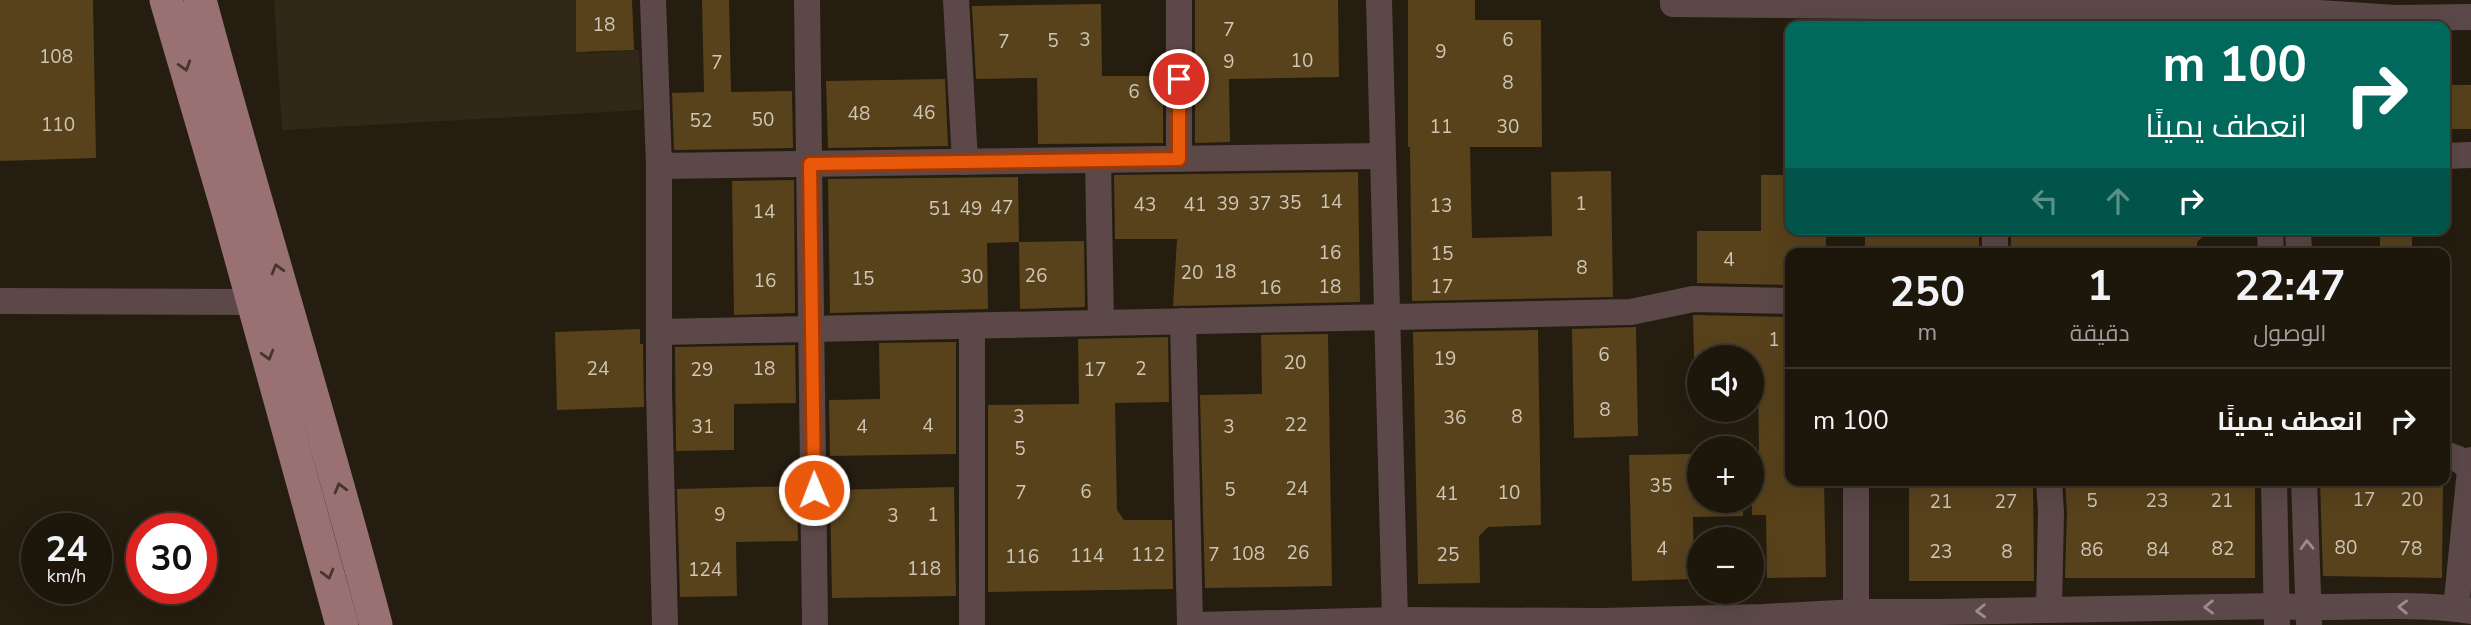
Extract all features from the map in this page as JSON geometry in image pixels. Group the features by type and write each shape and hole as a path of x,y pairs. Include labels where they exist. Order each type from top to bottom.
{"main road":[{"path":"166,0 342,625"},
{"path":"200,0 376,625"}],"street":[{"path":"653,0 659,166 659,392 665,625"},
{"path":"807,0 815,625"},
{"path":"956,0 965,162"},
{"path":"1179,0 1179,159"},
{"path":"1379,0 1395,620"},
{"path":"1673,0 1673,4 1979,17 2023,6 2471,17"},
{"path":"2450,156 2471,155"},
{"path":"659,166 1381,156"},
{"path":"1098,160 1101,323"},
{"path":"660,332 1631,312 1693,299 1785,301"},
{"path":"0,301 253,302"},
{"path":"1183,321 1190,625"},
{"path":"972,326 972,625"},
{"path":"1198,625 1395,620 1602,621 1856,612 1938,619 2049,609 2309,616 2399,607 2463,610 2471,466 2450,456"},
{"path":"1856,486 1856,612"},
{"path":"2049,486 2049,609"},
{"path":"2274,486 2277,615"},
{"path":"2304,486 2309,616"}],"shaded area":[{"path":"274,0 584,0 587,53 639,50 642,110 282,130"}],"building":[{"path":"0,0 93,0 96,158 0,161"},
{"path":"576,0 632,0 634,50 576,52"},
{"path":"702,0 729,0 731,92 792,91 793,148 674,150 672,93 704,92"},
{"path":"1195,0 1338,0 1339,77 1229,79 1230,142 1195,143"},
{"path":"1408,0 1475,0 1475,20 1541,20 1542,147 1470,147 1472,238 1552,236 1551,172 1611,171 1613,297 1412,301"},
{"path":"1101,4 1102,76 1163,76 1163,143 1038,144 1037,78 976,79 972,6"},
{"path":"945,79 948,146 828,148 826,81"},
{"path":"2450,85 2471,85 2471,129 2450,129"},
{"path":"1358,172 1360,302 1173,306 1177,239 1115,239 1114,175"},
{"path":"1761,175 1785,175 1785,235 1826,235 1826,248 1785,248 1785,285 1697,283 1697,231 1761,231"},
{"path":"1018,177 1019,242 987,243 988,309 830,313 828,179"},
{"path":"794,180 795,313 734,315 732,181"},
{"path":"1865,235 1979,235 1979,248 1865,248"},
{"path":"2011,235 2205,235 2197,242 2197,248 2011,248"},
{"path":"2380,235 2412,235 2412,248 2380,248"},
{"path":"1084,241 1085,307 1020,309 1019,242"},
{"path":"1693,315 1785,317 1785,486 1824,486 1826,577 1767,578 1766,515 1752,515 1764,513 1764,436 1759,436 1759,422 1764,422 1764,345 1694,345"},
{"path":"1636,327 1638,436 1574,438 1572,329"},
{"path":"640,329 640,344 643,344 644,407 557,410 555,332"},
{"path":"1538,330 1541,525 1488,527 1479,536 1480,583 1418,584 1413,332"},
{"path":"1328,334 1332,586 1205,588 1200,395 1262,394 1261,335"},
{"path":"1168,337 1169,402 1115,403 1117,510 1124,520 1172,520 1173,589 988,592 988,405 1079,404 1078,339"},
{"path":"956,342 956,454 830,456 829,400 880,399 879,343"},
{"path":"795,345 796,403 734,404 734,450 676,451 675,347"},
{"path":"1687,454 1687,513 1743,513 1743,516 1693,517 1693,527 1687,527 1687,579 1632,581 1629,455"},
{"path":"797,486 798,541 736,542 737,596 680,597 677,489"},
{"path":"1909,486 2033,486 2034,581 1909,581"},
{"path":"2065,486 2255,486 2255,578 2065,578"},
{"path":"2320,486 2443,486 2442,578 2323,576"},
{"path":"954,487 956,596 832,598 830,490"}],"route":[{"path":"814,490 810,164 1179,159 1179,79"}]}
